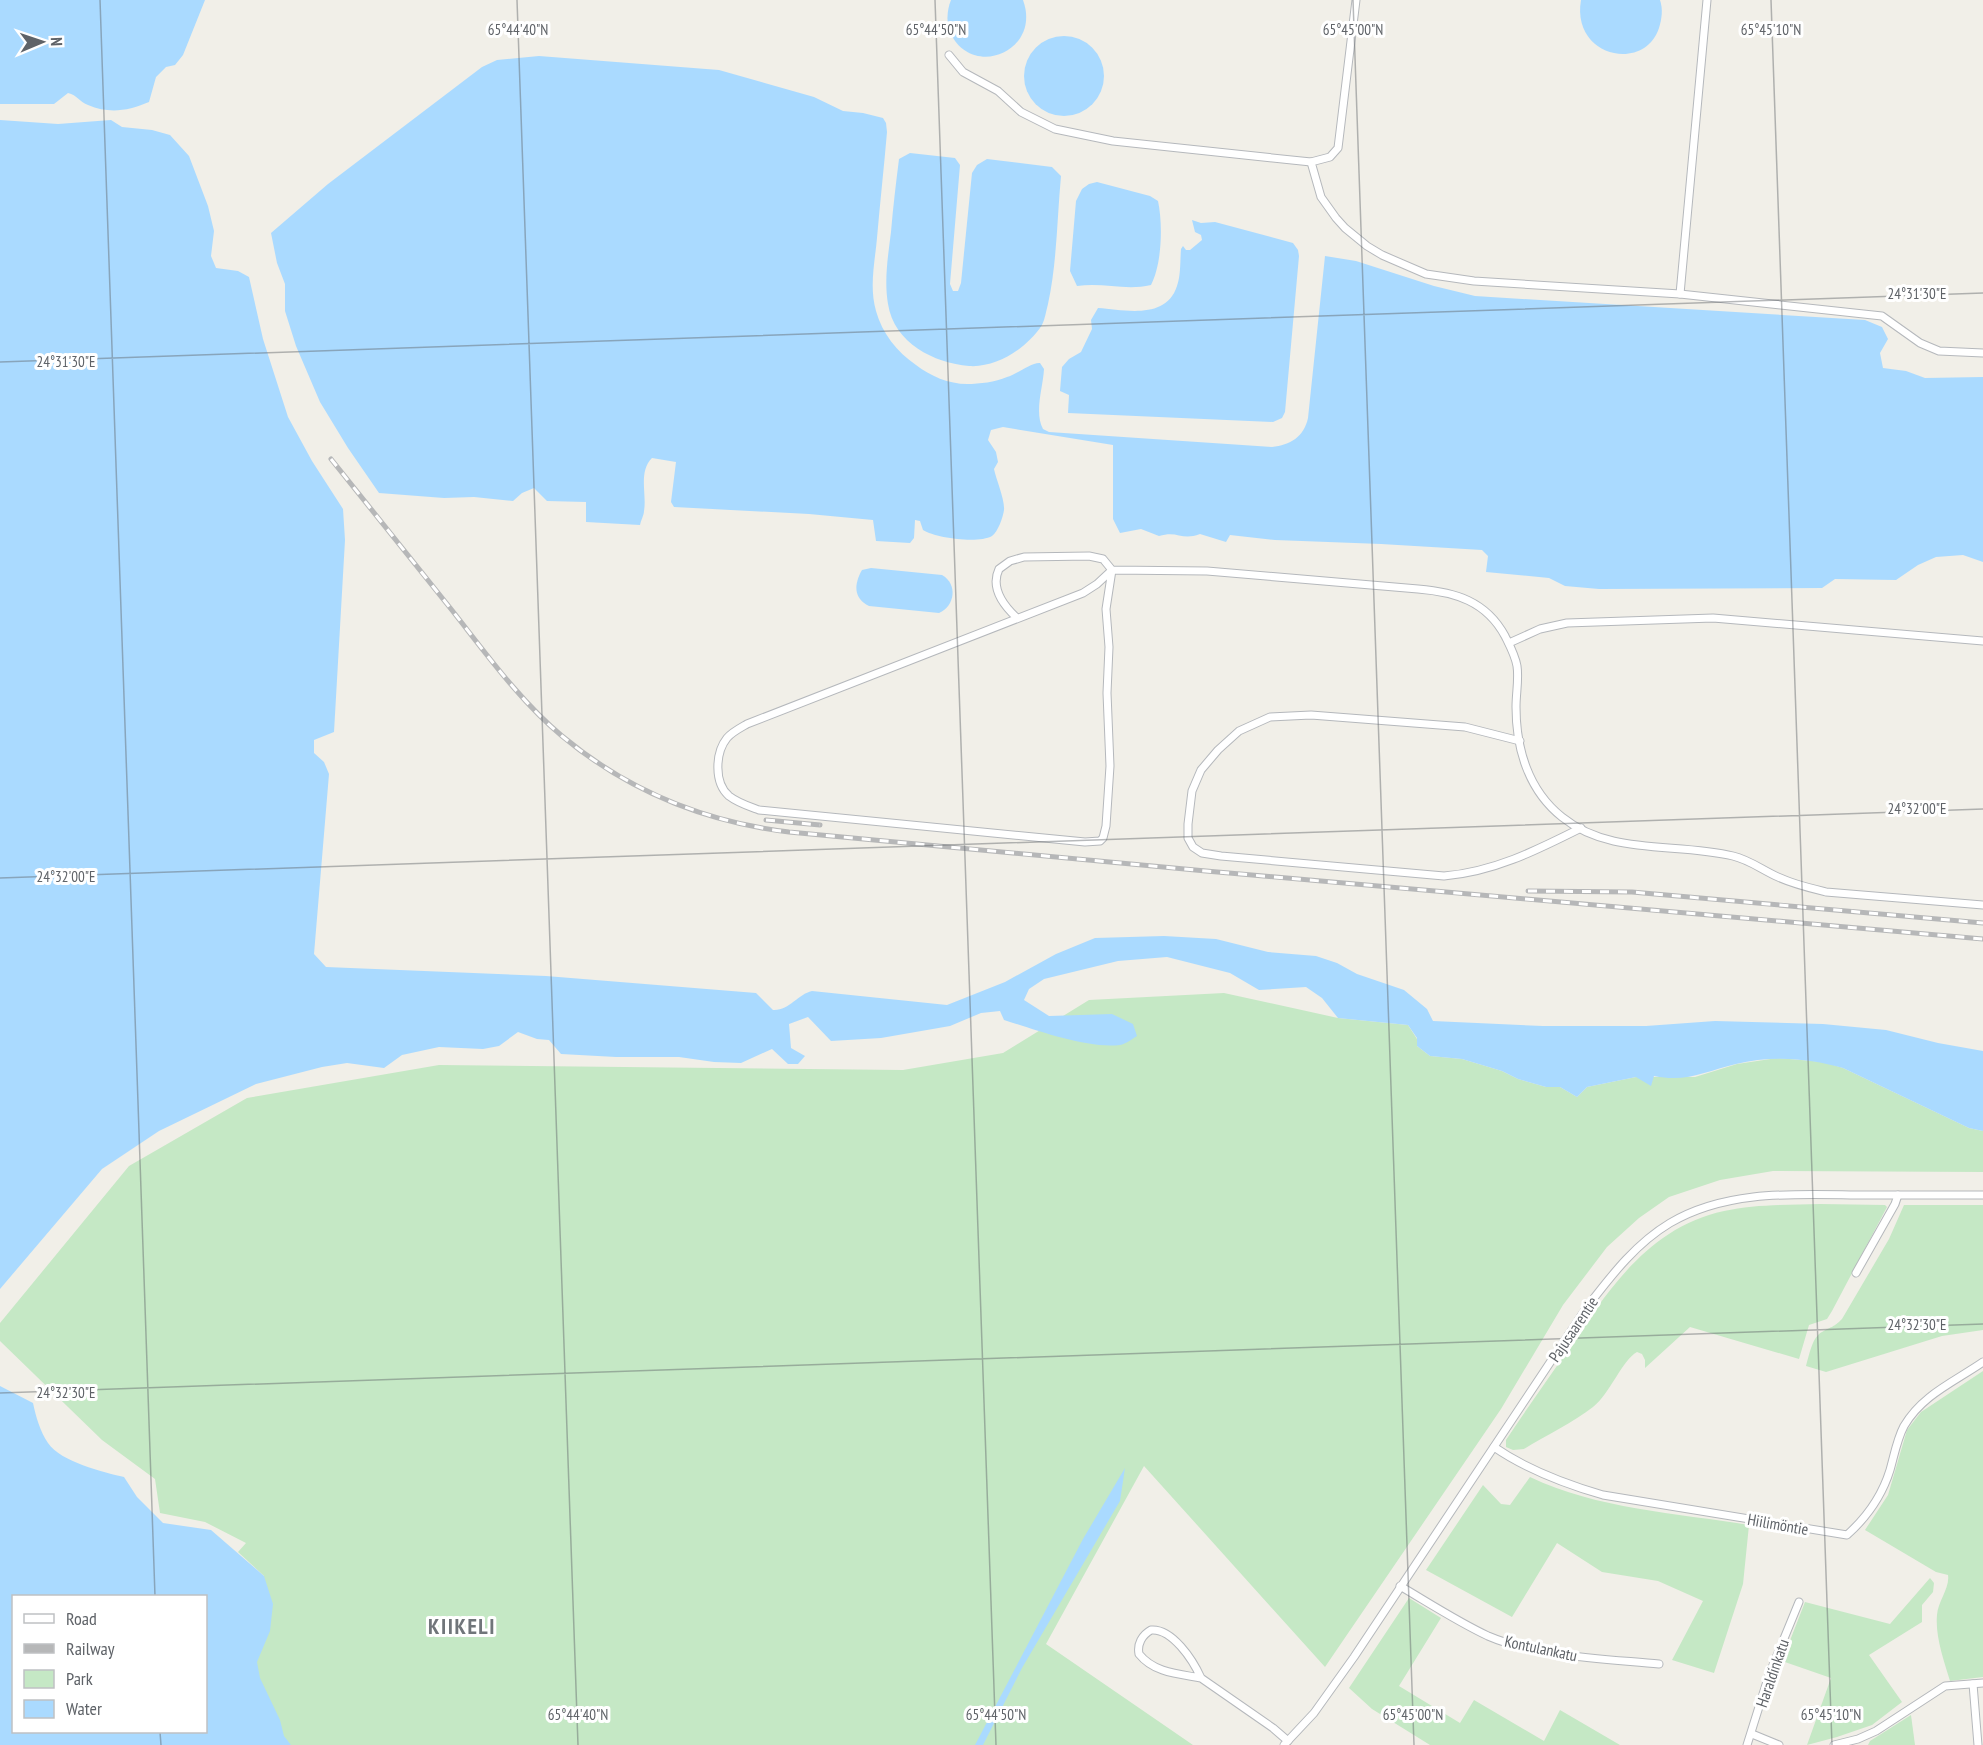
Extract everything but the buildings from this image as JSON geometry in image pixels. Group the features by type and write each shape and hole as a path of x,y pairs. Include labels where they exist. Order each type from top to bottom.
{"street":[{"path":"949,56 963,72 998,91 1021,112 1055,129 1113,141 1311,162 1334,154 1340,142 1356,0"},
{"path":"1680,294 1707,0"},
{"path":"1311,162 1321,196 1335,218 1366,246 1426,274 1473,281 1680,294 1882,316 1920,344 1939,351 1983,353"},
{"path":"1017,618 1000,598 996,581 999,568 1010,561 1038,556 1089,556 1103,559 1112,570 1106,609 1109,647 1107,693 1110,766 1107,825 1100,841 1073,841 759,810 740,804 727,794 720,782 718,765 720,750 728,737 747,724 1083,593 1112,570 1207,572 1447,593 1466,598 1483,608 1509,643 1514,654 1517,672 1516,712 1528,774 1540,794 1562,817 1601,839 1730,855 1758,865 1777,877 1826,892 1983,905"},
{"path":"1509,643 1540,629 1567,623 1713,618 1983,641"},
{"path":"1520,741 1465,728 1311,715 1270,717 1239,731 1201,770 1192,791 1188,838 1193,847 1202,853 1221,856 1444,876 1468,874 1524,856 1581,828"},
{"name":"Pajusaarentie","path":"1286,1743 1314,1713 1587,1307 1612,1274 1640,1246 1668,1224 1693,1211 1719,1202 1792,1194 1983,1195"},
{"path":"1856,1273 1898,1195"},
{"name":"Hiilimöntie","path":"1494,1447 1509,1457 1574,1486 1603,1495 1847,1535 1862,1521 1876,1500 1889,1473 1902,1430 1916,1410 1935,1391 1983,1362"},
{"name":"Kontulankatu","path":"1400,1586 1488,1636 1522,1647 1596,1658 1659,1664"},
{"name":"Haraldinkatu","path":"1747,1745 1769,1675 1799,1602"},
{"path":"1201,1678 1180,1676 1153,1666 1139,1654 1138,1648 1141,1640 1151,1630 1161,1630 1168,1634 1193,1664 1201,1678 1273,1728 1286,1743"},
{"path":"1834,1745 1858,1742 1945,1686 1983,1683"},
{"path":"1973,1684 1978,1745"},
{"path":"1752,1734 1779,1745"}],"green space":[{"path":"1224,993 1338,1018 1408,1025 1417,1039 1417,1046 1430,1056 1462,1059 1546,1087 1560,1087 1577,1097 1587,1087 1636,1077 1695,1077 1737,1064 1777,1058 1824,1062 1843,1068 1969,1128 1983,1131 1983,1172 1773,1171 1720,1180 1669,1197 1639,1218 1607,1247 1563,1305 1501,1409 1325,1667 1144,1466 1046,1644 1193,1745 231,1745 264,1576 238,1552 246,1543 205,1522 160,1513 155,1479 102,1440 0,1341 0,1323 129,1166 247,1098 439,1065 903,1070 1003,1053 1089,1000"},
{"path":"1885,1205 1887,1207 1827,1319 1809,1325 1799,1359 1690,1327 1645,1368 1642,1354 1637,1352 1631,1356 1599,1401 1577,1418 1524,1449 1513,1450 1506,1447 1506,1440 1599,1305 1615,1284 1652,1246 1697,1219 1724,1211 1760,1206"},
{"path":"1904,1205 1983,1205 1983,1330 1942,1336 1826,1372 1806,1366 1811,1347 1819,1334 1842,1319 1889,1239"},
{"path":"1983,1371 1983,1677 1950,1681 1937,1631 1938,1610 1948,1575 1936,1572 1865,1530 1888,1495 1907,1430 1921,1412"},
{"path":"1530,1477 1556,1488 1609,1503 1749,1525 1743,1584 1714,1673 1672,1660 1703,1601 1658,1581 1602,1572 1557,1543 1512,1617 1426,1570 1483,1485 1501,1504 1510,1505"},
{"path":"1930,1578 1934,1583 1933,1592 1922,1605 1922,1622 1869,1655 1902,1702 1872,1725 1807,1745 1831,1678 1782,1661 1805,1602 1890,1624"},
{"path":"1409,1598 1441,1618 1399,1686 1460,1723 1474,1700 1544,1741 1560,1710 1620,1745 1430,1745 1372,1709 1349,1688"},
{"path":"1911,1715 1915,1745 1868,1745 1870,1741"}],"water":[{"path":"0,0 205,0 183,55 175,65 166,67 156,77 149,102 134,108 103,110 88,105 68,93 54,104 0,104"},
{"path":"951,0 1023,0 1026,18 1023,34 1014,46 1002,54 987,57 973,55 960,47 950,32 948,16"},
{"path":"1581,0 1660,0 1662,14 1659,28 1651,42 1639,51 1625,54 1611,52 1597,46 1587,35 1581,19"},
{"path":"1064,36 1079,39 1092,48 1101,61 1104,76 1101,91 1092,104 1079,113 1064,116 1049,113 1036,104 1027,91 1024,76 1027,61 1036,48 1049,39"},
{"path":"539,56 719,70 814,97 843,111 883,118 887,132 873,283 874,302 882,327 891,341 909,360 934,376 953,383 972,384 1002,379 1040,363 1044,369 1039,415 1043,429 1049,432 1272,447 1295,439 1300,435 1308,418 1325,256 1356,261 1434,286 1475,296 1865,320 1882,327 1888,339 1880,353 1883,368 1906,371 1925,378 1983,377 1983,562 1963,555 1936,557 1918,565 1896,580 1835,579 1822,588 1599,589 1565,586 1549,578 1486,572 1488,556 1482,550 1275,540 1230,535 1226,542 1200,534 1159,536 1141,529 1120,533 1113,519 1113,445 1003,427 991,430 988,440 996,452 998,462 994,469 1003,501 1003,513 994,534 977,540 957,539 929,533 923,530 920,521 915,520 914,538 910,543 876,541 873,520 809,514 674,507 671,502 676,462 652,458 645,470 645,504 640,525 586,522 586,502 547,501 534,488 522,493 513,501 379,493 320,402 296,346 285,311 285,284 277,263 271,233 328,184 482,67 497,60"},
{"path":"0,120 58,124 111,120 122,127 152,130 170,135 189,156 208,206 214,231 211,256 216,268 238,271 249,277 263,339 288,417 312,461 343,509 345,540 334,732 314,740 314,753 324,762 329,774 314,954 326,967 546,976 756,993 773,1010 784,1008 812,991 947,1005 1005,982 1056,954 1095,938 1164,936 1216,939 1268,952 1316,956 1337,963 1357,974 1404,990 1427,1009 1433,1021 1543,1026 1646,1026 1715,1021 1823,1024 1886,1030 1983,1051 1983,1131 1969,1128 1843,1068 1803,1060 1763,1059 1687,1077 1654,1076 1651,1086 1636,1077 1587,1087 1577,1097 1560,1087 1546,1087 1518,1079 1502,1071 1462,1059 1430,1056 1417,1046 1417,1038 1408,1025 1338,1018 1322,998 1306,987 1259,990 1230,973 1167,957 1118,961 1044,979 1029,989 1024,1000 1049,1016 1112,1014 1133,1024 1137,1036 1120,1045 1092,1044 1046,1033 1004,1020 1000,1011 981,1013 950,1026 881,1038 831,1041 808,1017 789,1024 791,1048 805,1056 798,1064 788,1064 772,1049 741,1063 679,1057 561,1054 549,1040 537,1039 518,1032 499,1046 483,1049 439,1047 402,1055 384,1068 347,1063 256,1084 159,1131 102,1169 0,1289"},
{"path":"910,153 955,158 960,165 950,284 953,291 958,291 961,283 972,173 977,165 987,159 1052,167 1061,176 1053,273 1044,320 1036,333 1020,349 1000,360 980,366 942,361 907,340 898,330 892,318 888,304 886,277 899,159"},
{"path":"1097,182 1150,196 1158,201 1161,221 1160,244 1155,276 1151,285 1141,287 1077,286 1070,271 1076,201 1082,189"},
{"path":"1192,220 1201,223 1215,222 1293,243 1298,250 1285,412 1282,418 1273,422 1068,413 1069,395 1060,391 1062,367 1069,359 1081,352 1092,329 1091,320 1098,308 1144,311 1164,304 1172,297 1180,273 1181,249 1183,246 1186,250 1190,250 1202,240 1201,235 1195,232"},
{"path":"871,568 942,575 951,584 951,600 939,613 869,606 860,599 856,585 862,570"},
{"path":"0,1386 33,1403 43,1434 54,1450 62,1456 124,1477 137,1497 163,1523 211,1530 264,1576 273,1604 270,1631 257,1662 260,1678 280,1720 284,1736 291,1745 0,1745"},
{"path":"1125,1468 1120,1501 1022,1668 983,1745 975,1745 1083,1539"}],"railway":[{"path":"331,459 503,675 546,722 587,755 640,787 668,800 727,820 789,832 1983,939"},
{"path":"766,820 820,825"},
{"path":"1528,891 1632,892 1983,923"}],"district":[{"name":"KIIKELI","path":"462,1626"}]}
